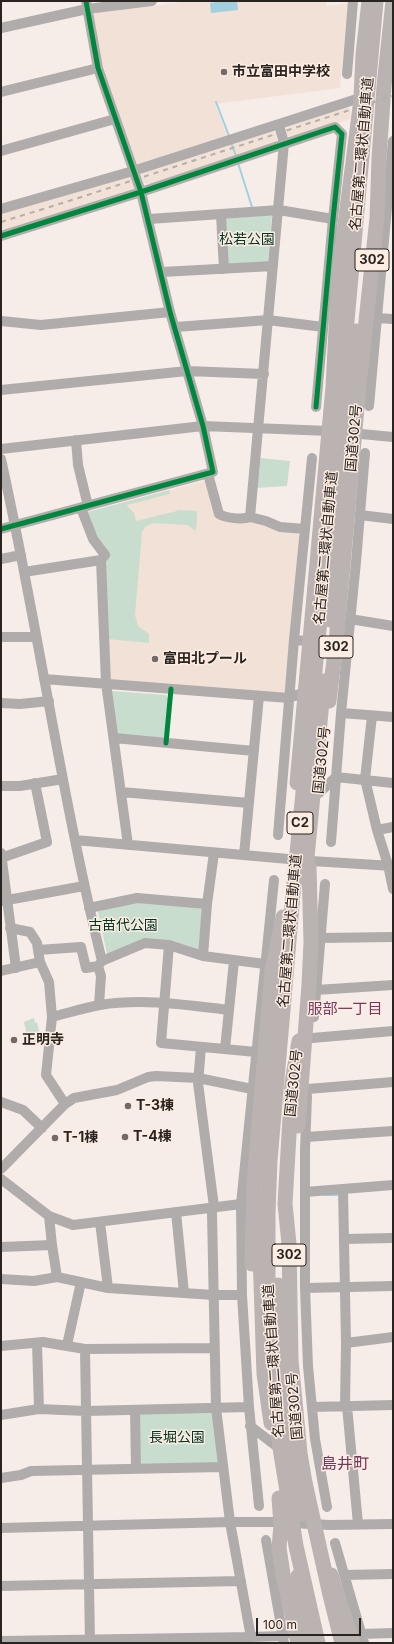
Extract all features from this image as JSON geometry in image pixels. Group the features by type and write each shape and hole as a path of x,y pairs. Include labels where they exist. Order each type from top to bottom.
{"highway":[{"name":"302","path":"361,99 363,54 369,1"},
{"name":"名古屋第二環状自動車道","path":"318,1643 296,1546 282,1462 274,1395 268,1304 268,1213 270,1160 376,1"},
{"name":"名古屋第二環状自動車道","path":"328,1643 305,1543 292,1453 278,1296 278,1214 299,851 343,490 386,1"},
{"name":"302","path":"388,85 393,1"},
{"name":"国道302号","path":"359,1640 314,1524 309,1506 300,1453 291,1360 289,1244 285,1204 292,1083 305,998 312,861 325,728 336,643 355,433 367,361 379,158 388,85"},
{"name":"国道302号","path":"305,1643 298,1581 285,1524 275,1445 253,1311 269,964 299,851 296,790 329,431 345,161 361,99"},
{"path":"289,1244 302,1131 311,942 299,851"},
{"path":"256,1260 254,1183 272,970 299,851"},
{"path":"268,1304 269,1369 285,1524 295,1609 305,1643"},
{"path":"286,1393 330,1595 342,1643"},
{"path":"285,1524 279,1548 298,1643"}],"street":[{"path":"1,28 87,5 152,1"},
{"path":"347,74 353,1"},
{"path":"1,529 213,472 203,426 186,371 176,327 170,312 149,219 98,68 87,5"},
{"path":"350,38 363,54"},
{"path":"1,92 98,68"},
{"path":"1,209 133,171 361,99 388,85"},
{"path":"1,151 115,119"},
{"path":"250,517 284,143 279,125"},
{"path":"1,236 141,192 334,127 342,134 345,161 333,219 316,407"},
{"path":"369,406 367,361 377,318 389,227 390,170 393,141"},
{"path":"379,158 390,170"},
{"path":"149,219 279,210 333,219"},
{"path":"221,215 224,269"},
{"path":"162,272 273,266"},
{"path":"1,321 41,325 170,312"},
{"path":"377,318 393,319"},
{"path":"176,327 268,320 323,332 335,349"},
{"path":"1,390 186,371 264,374"},
{"path":"1,449 203,426 259,427 329,431 393,437"},
{"path":"76,440 84,507 93,539 105,555 101,560 106,683 128,845"},
{"path":"331,842 337,781 336,777 341,713 365,453"},
{"path":"278,835 294,640 312,458"},
{"path":"1,459 16,525 44,679 100,963 101,976 99,1005"},
{"path":"208,474 219,514 223,516 250,517 266,521 280,527 305,528"},
{"path":"350,487 361,503"},
{"path":"360,515 393,518"},
{"path":"1,559 21,555"},
{"path":"24,572 101,560"},
{"path":"350,619 393,626"},
{"path":"1,637 36,637"},
{"path":"294,640 336,643"},
{"path":"44,679 289,698 305,692"},
{"path":"244,855 259,696"},
{"path":"1,703 20,704 49,701"},
{"path":"341,713 393,718"},
{"path":"372,716 365,780 377,830 391,866 393,889"},
{"path":"114,738 254,752"},
{"path":"283,777 296,790"},
{"path":"319,793 336,777 393,783"},
{"path":"1,786 20,786 63,778"},
{"path":"16,968 4,901 1,856 47,842 35,783"},
{"path":"121,792 249,803"},
{"path":"377,830 393,827"},
{"path":"75,840 244,855 299,851 312,861 391,866"},
{"path":"203,956 207,904 214,852"},
{"path":"259,1506 248,1407 242,1295 241,1204 256,1052 269,964 274,880"},
{"path":"325,884 308,1089 302,1131 305,1192 305,1288 308,1366 315,1439 327,1507"},
{"path":"4,901 84,886"},
{"path":"89,908 137,898 207,904"},
{"path":"10,928 30,932 37,943 40,962 49,982 52,1017 46,1076 65,1104"},
{"path":"321,938 393,937"},
{"path":"38,950 80,948 86,968 145,943 169,945 203,956 234,961 269,964"},
{"path":"169,945 161,1043 256,1052"},
{"path":"307,954 317,969"},
{"path":"225,1049 234,961"},
{"path":"1,971 40,962"},
{"path":"316,990 393,985"},
{"path":"52,1017 99,1005 134,1002 165,1002 229,1010"},
{"path":"312,1038 393,1031"},
{"path":"201,1047 198,1083 214,1208 212,1213 216,1408 222,1467 230,1522 252,1640"},
{"path":"1,1169 65,1104 74,1098 117,1090 148,1077 198,1078 252,1089"},
{"path":"308,1089 393,1082"},
{"path":"1,1102 23,1110 42,1128"},
{"path":"302,1131 393,1131"},
{"path":"245,1164 261,1146"},
{"path":"1,1179 48,1216 73,1225 241,1204"},
{"path":"305,1192 393,1185"},
{"path":"343,1189 345,1239 346,1406 358,1524"},
{"path":"176,1212 184,1293"},
{"path":"48,1216 57,1277"},
{"path":"100,1222 108,1288"},
{"path":"289,1244 305,1230"},
{"path":"345,1239 393,1238"},
{"path":"242,1241 256,1260"},
{"path":"1,1247 52,1245"},
{"path":"1,1279 34,1281 57,1277 108,1288 214,1295 242,1295"},
{"path":"67,1345 81,1282"},
{"path":"305,1288 393,1286"},
{"path":"346,1343 393,1337"},
{"path":"1,1346 37,1343 67,1345 85,1349 214,1348"},
{"path":"37,1343 39,1409"},
{"path":"85,1349 90,1641"},
{"path":"312,1407 393,1405"},
{"path":"1,1415 39,1409 86,1411 248,1407"},
{"path":"135,1410 136,1469"},
{"path":"250,1426 275,1445"},
{"path":"300,1453 315,1439"},
{"path":"1,1478 21,1475 31,1471 222,1467"},
{"path":"1,1528 230,1522 285,1524 393,1524"},
{"path":"266,1540 283,1639"},
{"path":"335,1543 344,1575 350,1616"},
{"path":"344,1575 393,1574"},
{"path":"1,1586 241,1581"},
{"path":"1,1641 283,1639 302,1623"},
{"path":"359,1640 393,1633"}],"shaded area":[{"name":"市立富田中学校","path":"191,1 326,1 327,6 348,3 340,88 215,104 228,138 138,165 136,163 100,56 93,14"},
{"path":"347,107 351,109 350,119 291,139 287,136 285,129 286,127"},
{"path":"273,131 276,133 276,143 149,185 144,183 141,175 143,172"},
{"path":"132,175 135,190 1,233 1,213"},
{"path":"204,481 208,483 214,508 264,524 278,531 297,533 299,537 285,694 111,680 108,678 104,562 84,513"}],"green space":[{"name":"松若公園","path":"272,215 268,262 228,264 224,219"},
{"path":"259,458 290,461 287,486 256,488"},
{"path":"169,490 170,494 127,505 134,513 136,521 177,510 197,511 195,531 188,525 153,523 145,527 142,532 135,615 138,626 149,634 149,643 107,639 104,562 84,513"},
{"path":"112,691 166,695 168,698 165,738 116,734"},
{"name":"古苗代公園","path":"137,901 202,908 199,951 170,942 107,954 98,912 99,910"},
{"path":"34,1018 35,1023 37,1022 42,1043 29,1046 24,1022"},
{"name":"長堀公園","path":"210,1411 213,1414 219,1462 217,1464 140,1465 140,1413"}],"water":[{"path":"237,1 238,10 211,13 210,3"}],"waterway":[{"path":"216,102 229,136"},
{"path":"232,145 236,156"},
{"path":"238,163 252,207"},
{"path":"324,1195 337,1195"}],"railway":[{"path":"1,222 393,96"}],"cycle path":[{"path":"1,529 213,472 203,426 170,312 141,192 98,68 86,1"},
{"path":"1,236 141,192 335,127 342,134 316,407"},
{"path":"166,743 171,689"}],"place":[{"name":"市立富田中学校","path":"224,72"},
{"name":"富田北プール","path":"155,659"},
{"name":"正明寺","path":"14,1040"},
{"name":"T-3棟","path":"128,1106"},
{"name":"T-4棟","path":"125,1137"},
{"name":"T-1棟","path":"55,1138"}],"district":[{"name":"服部一丁目","path":"345,1009"},
{"name":"島井町","path":"345,1464"}]}
